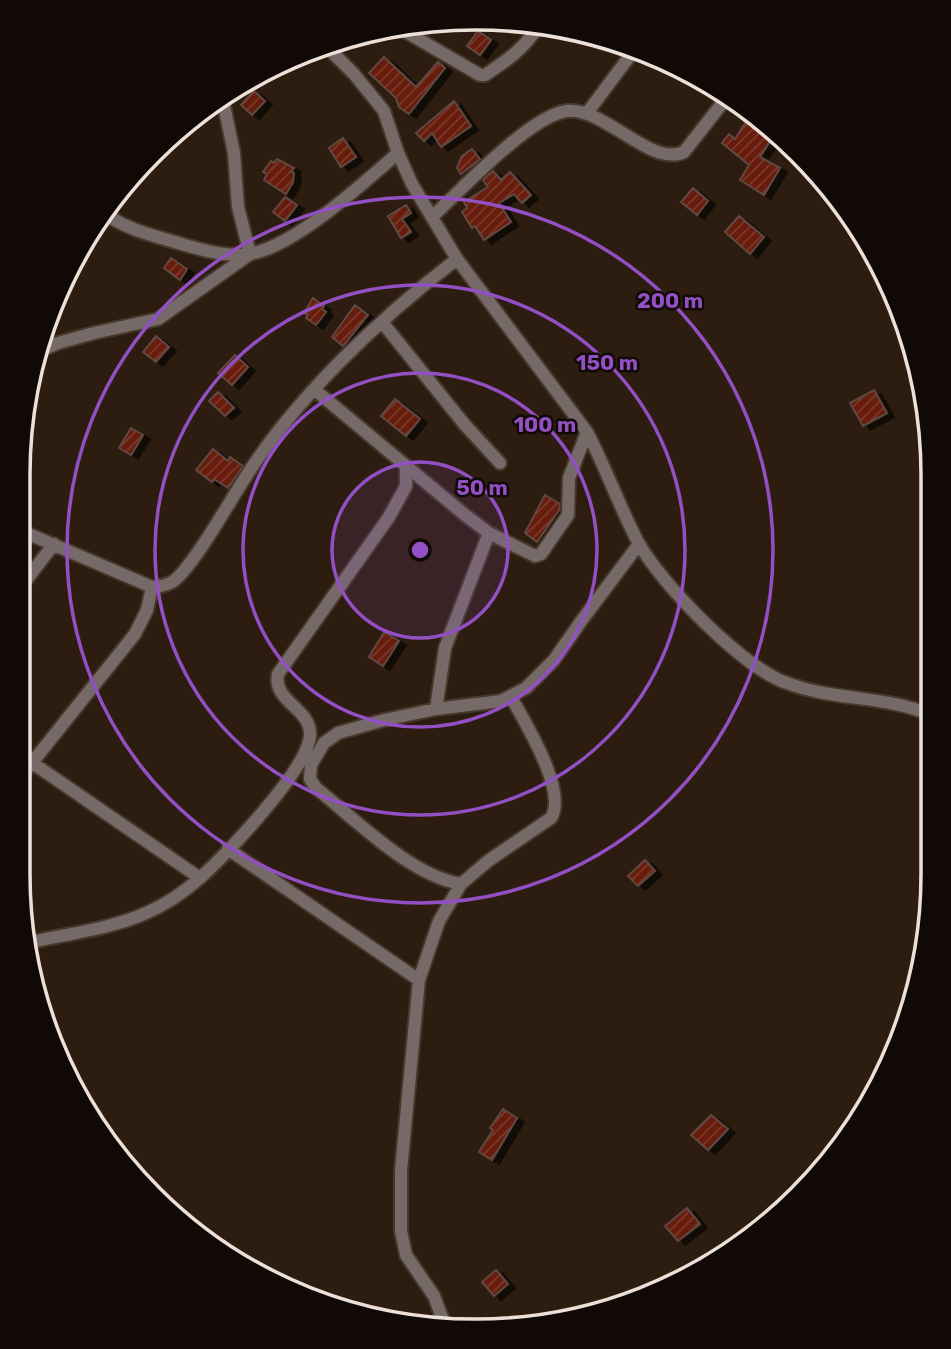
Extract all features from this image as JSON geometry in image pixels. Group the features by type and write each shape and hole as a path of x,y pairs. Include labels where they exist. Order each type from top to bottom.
{"street":[{"path":"411,35 480,75 485,75 514,56 533,34"},
{"path":"333,53 384,111 412,184 457,259 587,432 604,463 639,544 656,568 735,651 773,678 817,692 888,701 921,712"},
{"path":"587,113 629,57"},
{"path":"433,216 512,142 535,125 566,111 587,113 649,147 676,156 684,152 722,104"},
{"path":"224,108 234,153 238,207 250,254"},
{"path":"49,347 94,333 158,319 250,254 281,242 303,229 351,194 398,153"},
{"path":"112,218 127,227 195,248 250,254"},
{"path":"30,534 152,587 159,587 179,576 250,470 315,390 415,292 457,259"},
{"path":"382,323 464,425 500,463"},
{"path":"315,390 489,533 535,556 539,555 568,515 568,483 587,432"},
{"path":"35,941 128,920 162,905 200,878 287,783 310,738 308,721 280,692 278,674 401,498 406,486 406,466"},
{"path":"436,709 445,648 489,533"},
{"path":"30,575 54,544"},
{"path":"461,884 440,880 402,858 316,788 310,779 311,765 329,738 346,730 436,709 492,702 511,697 526,688 554,660 639,544"},
{"path":"152,587 147,610 135,634 31,762 200,878"},
{"path":"442,1318 435,1296 406,1255 401,1231 401,1171 419,980 439,921 461,884 488,861 551,818 555,810 556,797 539,750 511,697"},
{"path":"228,849 419,980"}],"building":[{"path":"478,31 491,40 480,55 467,46"},
{"path":"384,57 416,87 438,62 445,68 409,114 399,107 396,98 369,73"},
{"path":"254,91 265,101 252,115 241,105"},
{"path":"454,101 471,126 441,147 432,133 424,141 416,133"},
{"path":"746,121 770,141 760,157 780,168 764,195 740,180 749,165 722,143 729,134 735,139"},
{"path":"343,138 356,157 341,167 329,148"},
{"path":"472,149 480,159 461,174 457,168 462,156"},
{"path":"277,159 294,168 291,171 294,173 293,182 286,194 264,180 267,174 263,172 271,161 274,163"},
{"path":"493,171 501,180 510,172 531,195 522,203 514,194 499,203 511,222 484,240 462,212 467,208 464,202 488,187 483,180"},
{"path":"693,188 708,201 697,215 681,202"},
{"path":"285,197 297,205 285,221 273,212"},
{"path":"406,205 411,213 402,219 411,232 401,238 388,216"},
{"path":"739,216 764,237 750,254 725,232"},
{"path":"171,258 187,269 180,280 164,268"},
{"path":"313,298 324,306 322,309 326,312 316,325 306,318 308,315 304,313"},
{"path":"355,305 368,315 343,346 332,337"},
{"path":"156,336 169,347 156,362 143,352"},
{"path":"235,355 248,367 232,385 218,373"},
{"path":"874,390 887,413 863,426 850,403"},
{"path":"218,392 234,408 225,416 209,401"},
{"path":"395,399 420,419 406,436 381,416"},
{"path":"131,428 143,435 131,455 119,448"},
{"path":"213,449 228,461 230,457 243,466 228,488 214,479 212,482 196,470"},
{"path":"545,495 560,504 559,510 537,542 525,533"},
{"path":"384,632 399,641 383,666 369,657"},
{"path":"645,860 655,871 638,886 628,876"},
{"path":"503,1109 517,1118 492,1160 479,1152"},
{"path":"711,1115 728,1129 708,1150 691,1135"},
{"path":"687,1208 700,1224 678,1241 665,1226"},
{"path":"496,1270 508,1284 494,1296 482,1282"}]}
